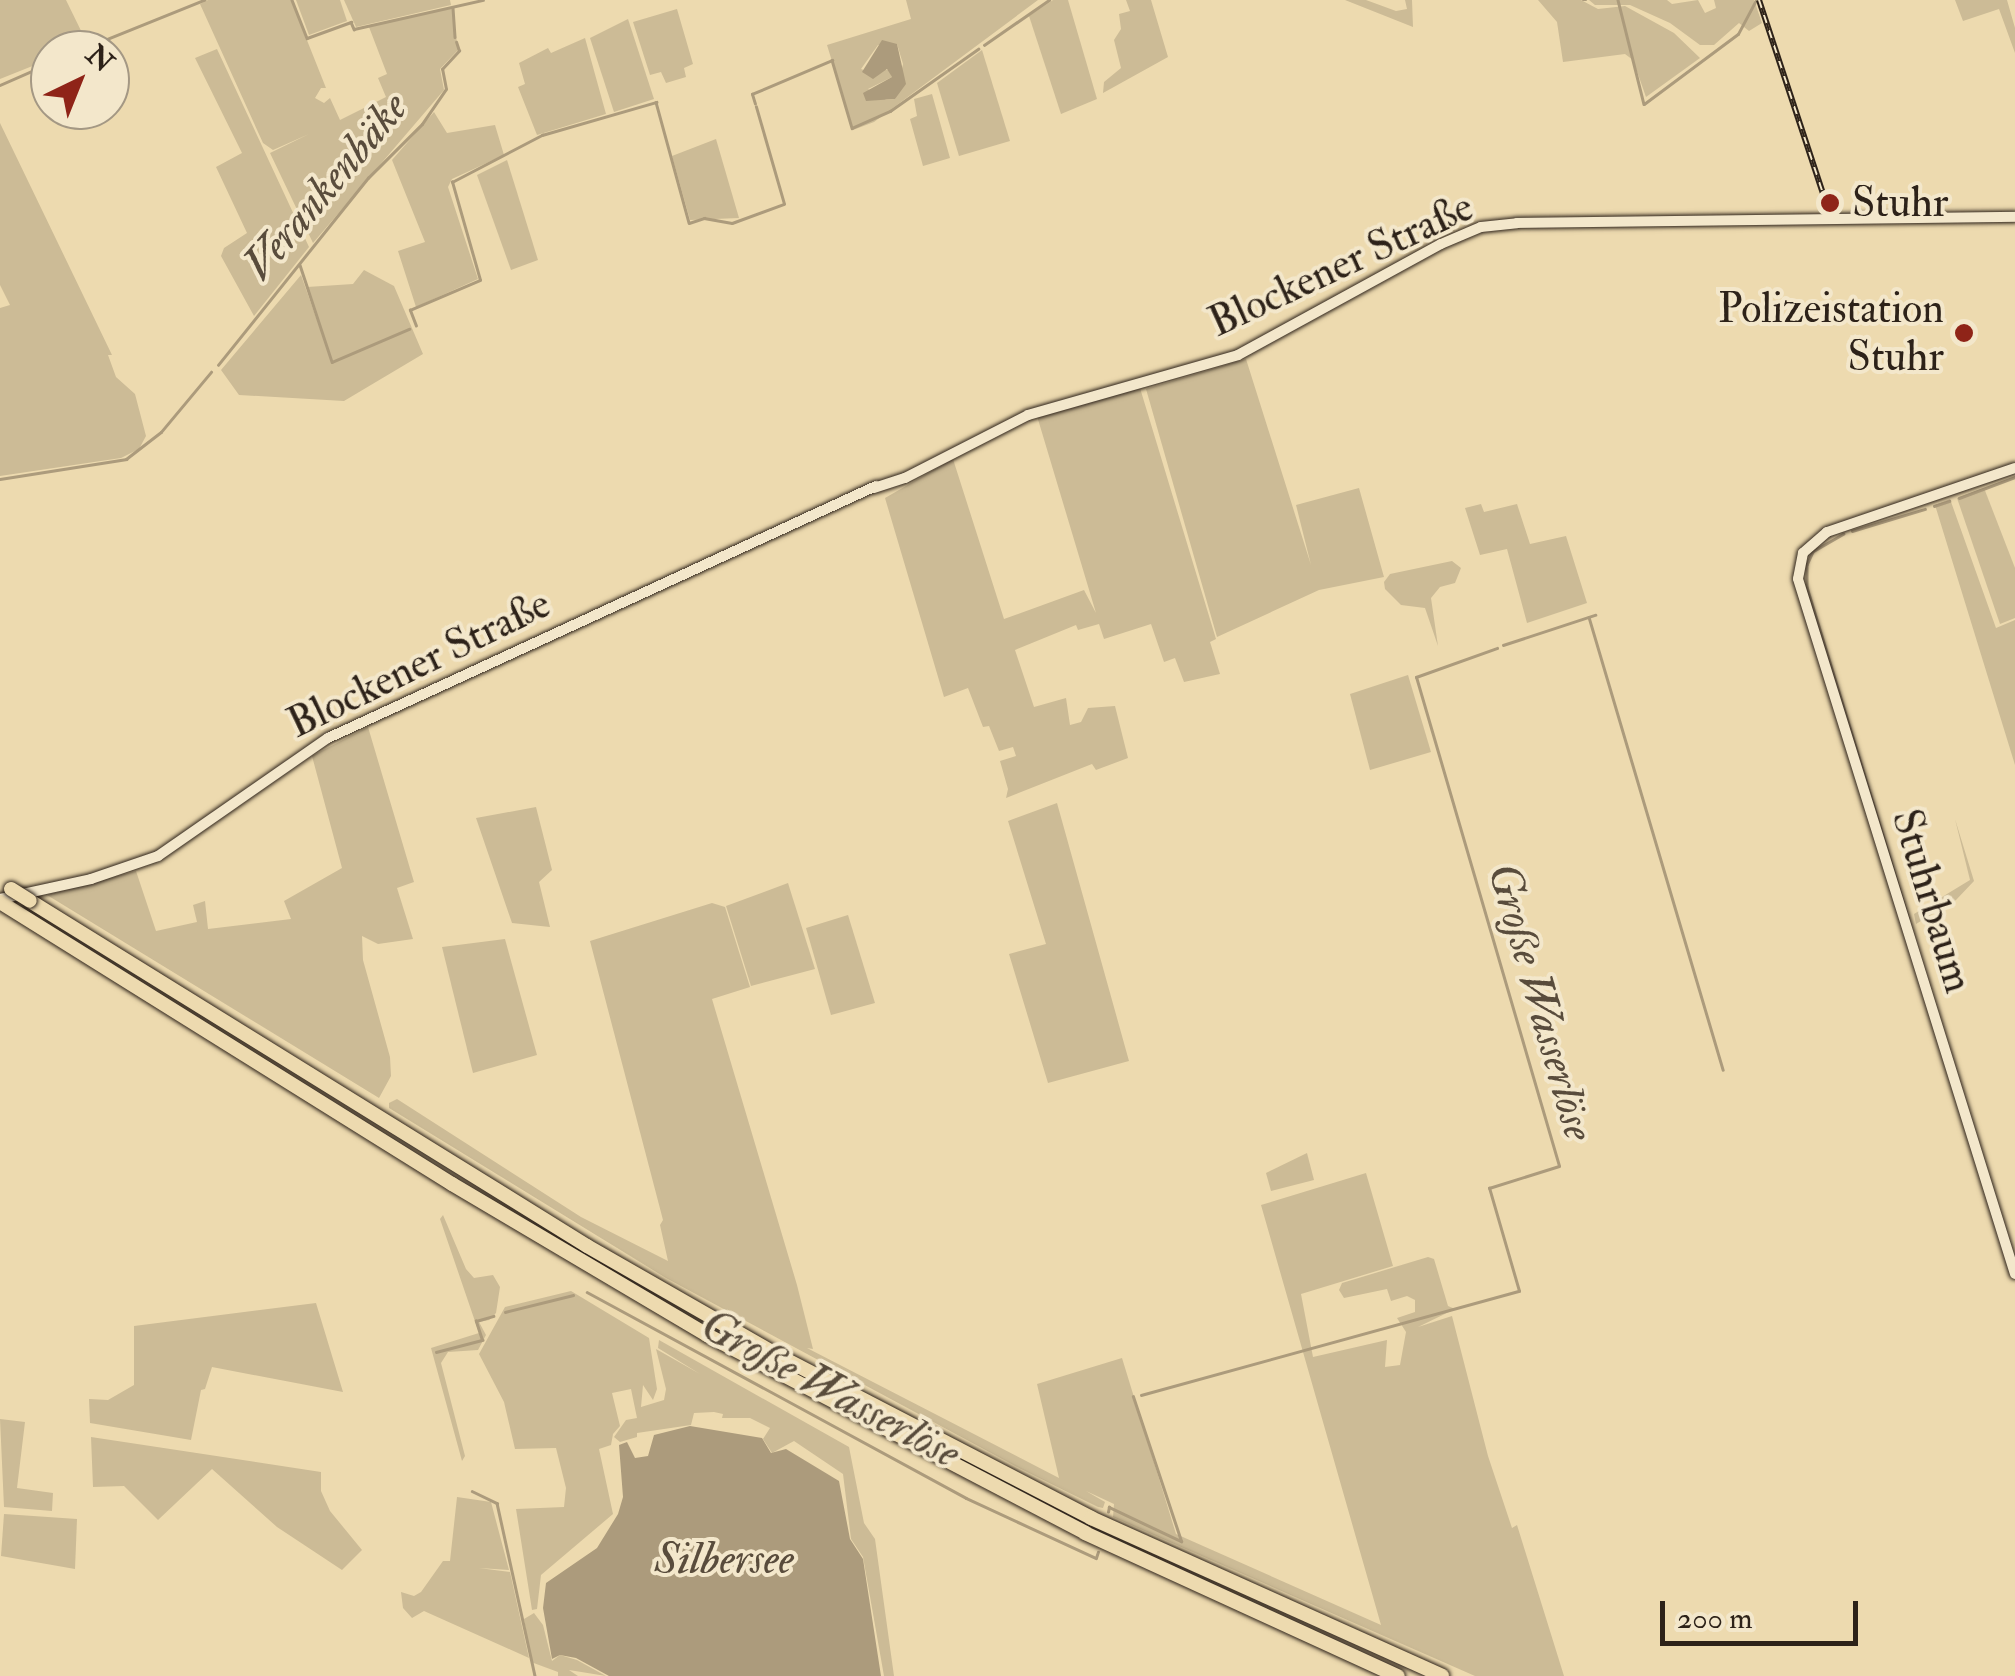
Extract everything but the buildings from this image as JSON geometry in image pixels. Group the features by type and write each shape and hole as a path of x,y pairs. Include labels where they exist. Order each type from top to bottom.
{"highway":[{"path":"3,895 30,901 571,1236 779,1356 1091,1518 1442,1676"},
{"path":"3,895 468,1193 707,1335 1053,1518 1398,1676"}],"street":[{"name":"Blockener Straße","path":"3,895 53,889 146,862 202,829 328,738 874,488 905,478 1003,426 1041,411 1238,355 1441,244 1481,227 1558,222 2015,217"},
{"name":"Stuhrbaum","path":"2015,468 1836,529 1806,548 1798,570 1799,587 2015,1274"}],"shaded area":[{"path":"0,0 66,0 81,30 30,30 30,67 0,79"},
{"path":"208,0 291,0 326,88 321,88 315,98 324,103 330,98 340,120 386,97 378,78 387,74 369,27 452,8 458,50 440,69 444,90 313,243 270,153 309,134 273,150 263,143 200,4"},
{"path":"296,0 340,0 347,21 309,35"},
{"path":"344,0 450,0 451,5 356,27"},
{"path":"906,0 1038,0 874,122 853,130 827,45 911,19","holes":["897,44 903,64 895,99 886,100 868,89 892,77 890,70 877,75 861,69 878,45"]},
{"path":"1053,0 1068,0 1097,99 1061,114 1029,16"},
{"path":"1126,0 1151,0 1168,57 1103,93 1104,82 1121,68 1114,40 1121,29 1119,14 1130,11"},
{"path":"1345,0 1366,0 1396,11 1407,9 1405,0 1412,0 1413,27"},
{"path":"1538,0 1581,0 1598,9 1625,6 1674,33 1700,58 1646,97 1633,60 1625,54 1563,62 1557,22"},
{"path":"1589,0 1667,0 1672,4 1698,0 1705,13 1716,8 1714,0 1754,0 1762,23 1749,31 1739,23 1714,45 1700,45 1670,23 1630,5 1595,5"},
{"path":"1955,0 2007,0 2015,28 2015,53 1999,9 1963,21"},
{"path":"677,9 693,64 684,68 686,77 666,83 661,72 650,75 633,22"},
{"path":"628,19 654,99 614,112 590,38"},
{"path":"585,38 606,114 537,135 518,87 525,84 519,63 548,48 551,53"},
{"path":"217,49 309,247 254,316 221,256 224,248 247,233 216,167 242,153 195,58"},
{"path":"982,50 1010,141 959,156 937,83"},
{"path":"932,94 950,158 923,166 910,119 917,116 914,99"},
{"path":"434,112 447,133 495,125 504,155 452,179 448,187 478,279 416,307 398,251 425,242 392,160"},
{"path":"0,123 112,355 108,355 116,377 135,394 146,436 139,449 121,458 0,476 0,308 10,305 0,285"},
{"path":"716,139 739,218 690,220 672,156"},
{"path":"507,160 538,260 511,270 477,175"},
{"path":"364,270 394,286 423,354 344,401 239,395 221,370 301,275 318,323 307,287 353,284"},
{"path":"1246,359 1311,565 1296,505 1359,488 1384,577 1319,590 1217,637 1146,389"},
{"path":"1140,388 1216,639 1210,642 1220,674 1184,682 1175,658 1164,662 1151,624 1104,639 1099,624 1078,630 1076,625 1015,650 1034,707 1066,698 1070,725 1081,722 1088,708 1115,706 1128,758 1096,770 1092,764 1006,798 1008,789 1000,761 1016,756 1013,747 999,751 989,726 983,727 968,688 944,697 885,498 953,459 1004,619 1084,590 1096,613 1037,416"},
{"path":"1984,488 2015,568 2015,618 2000,624 1957,498"},
{"path":"1950,499 1996,628 2015,620 2015,765 1935,505"},
{"path":"1481,504 1484,512 1517,504 1530,544 1566,536 1587,603 1527,623 1507,549 1480,555 1465,508"},
{"path":"1452,561 1461,568 1455,583 1440,587 1431,598 1438,646 1425,608 1401,605 1385,589 1384,582 1390,574"},
{"path":"1408,675 1431,752 1370,770 1350,694"},
{"path":"368,727 414,882 397,888 413,939 378,944 362,936 363,960 390,1057 391,1076 379,1098 47,895 136,871 156,931 197,922 193,905 205,901 208,929 291,919 284,901 342,868 312,756"},
{"path":"1057,803 1129,1061 1048,1083 1009,954 1046,944 1008,821"},
{"path":"536,807 552,870 539,882 550,927 512,923 476,818"},
{"path":"1955,819 1974,881 1956,900 1916,924 1914,914 1970,880"},
{"path":"788,883 815,969 751,986 726,906"},
{"path":"712,903 725,907 750,987 712,999 797,1285 813,1349 807,1348 1059,1478 1037,1384 1122,1358 1176,1534 1381,1625 1261,1205 1366,1173 1393,1266 1301,1294 1313,1357 1387,1340 1385,1367 1400,1365 1406,1332 1397,1318 1415,1312 1415,1300 1407,1296 1391,1301 1387,1289 1344,1298 1339,1290 1342,1283 1428,1257 1434,1259 1448,1306 1455,1309 1418,1327 1452,1316 1488,1456 1512,1528 1517,1525 1564,1676 1475,1676 1113,1517 1114,1504 1086,1491 1105,1502 1103,1508 1098,1507 1021,1469 666,1278 389,1108 389,1103 397,1099 581,1217 668,1261 660,1225 663,1220 590,941"},
{"path":"848,915 875,1003 831,1015 806,928"},
{"path":"505,939 537,1055 473,1073 442,947"},
{"path":"1307,1153 1314,1180 1271,1191 1266,1173"},
{"path":"443,1215 466,1269 474,1278 493,1275 500,1287 496,1313 479,1322 486,1335 478,1350 448,1352 441,1363 465,1456 462,1461 431,1348 479,1333 440,1219"},
{"path":"571,1291 649,1338 657,1389 653,1400 643,1385 641,1407 664,1400 666,1389 656,1349 700,1374 658,1348 659,1340 849,1447 864,1523 875,1539 894,1676 884,1676 863,1557 851,1539 843,1474 794,1441 772,1453 763,1439 770,1428 750,1418 722,1418 723,1414 714,1412 694,1413 691,1425 637,1433 637,1437 620,1442 614,1437 626,1420 637,1418 631,1389 612,1393 620,1426 613,1434 611,1445 599,1449 613,1514 541,1575 537,1609 532,1610 516,1509 564,1507 566,1488 556,1448 515,1449 504,1402 479,1354 505,1307"},
{"path":"316,1303 343,1392 212,1367 205,1389 201,1390 191,1440 90,1423 89,1399 108,1400 134,1385 134,1326"},
{"path":"0,1419 25,1422 17,1488 53,1493 52,1511 4,1507"},
{"path":"91,1437 321,1472 321,1491 330,1511 362,1550 342,1570 277,1527 212,1469 158,1520 124,1486 93,1487"},
{"path":"457,1497 491,1502 509,1570 479,1568 510,1572 529,1658 424,1611 412,1618 403,1608 401,1592 414,1596 421,1592 443,1561 450,1561"},
{"path":"4,1514 77,1519 75,1569 1,1556"},
{"path":"534,1613 543,1625 552,1661 560,1655 606,1676 569,1670 578,1676 558,1676 558,1672 531,1662 524,1619"}],"water":[{"path":"882,40 897,44 906,84 895,99 866,101 863,93 892,77 887,69 873,79 862,72"},
{"name":"Silbersee","path":"690,1426 762,1438 771,1453 786,1449 839,1481 850,1539 863,1559 881,1676 609,1676 576,1658 560,1655 552,1659 543,1608 546,1583 597,1548 618,1514 623,1497 619,1445 627,1442 635,1458 648,1456 654,1435"}],"waterway":[{"path":"130,30 204,0"},
{"path":"292,0 307,38 351,22 354,29 483,0"},
{"path":"984,45 1049,0"},
{"path":"1618,0 1644,104 1738,34 1756,0"},
{"name":"Verankenbäke","path":"453,8 455,37"},
{"name":"Verankenbäke","path":"218,365 368,178 422,124 446,89 442,69 459,51 456,42"},
{"path":"755,104 752,94 832,60 852,128 890,111 978,49"},
{"path":"0,85 30,72"},
{"path":"416,326 410,310 480,280 452,182 542,135 656,102 689,223 704,218 732,223 784,204 756,107"},
{"path":"300,265 332,362 409,329"},
{"name":"Verankenbäke","path":"0,479 126,459 161,432 211,372"},
{"name":"Große Wasserlöse","path":"1959,498 2015,477"},
{"name":"Große Wasserlöse","path":"1934,506 1949,501"},
{"name":"Große Wasserlöse","path":"1852,531 1925,509"},
{"path":"1844,534 1813,552 1807,565 1807,587 1908,918"},
{"name":"Große Wasserlöse","path":"1503,645 1595,615"},
{"path":"1589,617 1723,1070"},
{"name":"Große Wasserlöse","path":"1141,1395 1519,1291 1489,1188 1559,1166 1416,677 1497,648"},
{"name":"Große Wasserlöse","path":"587,1292 966,1498 1096,1558 1098,1552"},
{"name":"Große Wasserlöse","path":"505,1312 573,1295"},
{"name":"Große Wasserlöse","path":"436,1352 482,1340 476,1321 493,1316"},
{"name":"Große Wasserlöse","path":"1108,1512 1109,1507 1181,1541 1133,1397"},
{"path":"472,1491 497,1503 535,1676"}],"railway":[{"path":"1759,0 1829,212"}],"place":[{"name":"Stuhr","path":"1830,203"},
{"name":"Polizeistation Stuhr","path":"1964,333"}]}
